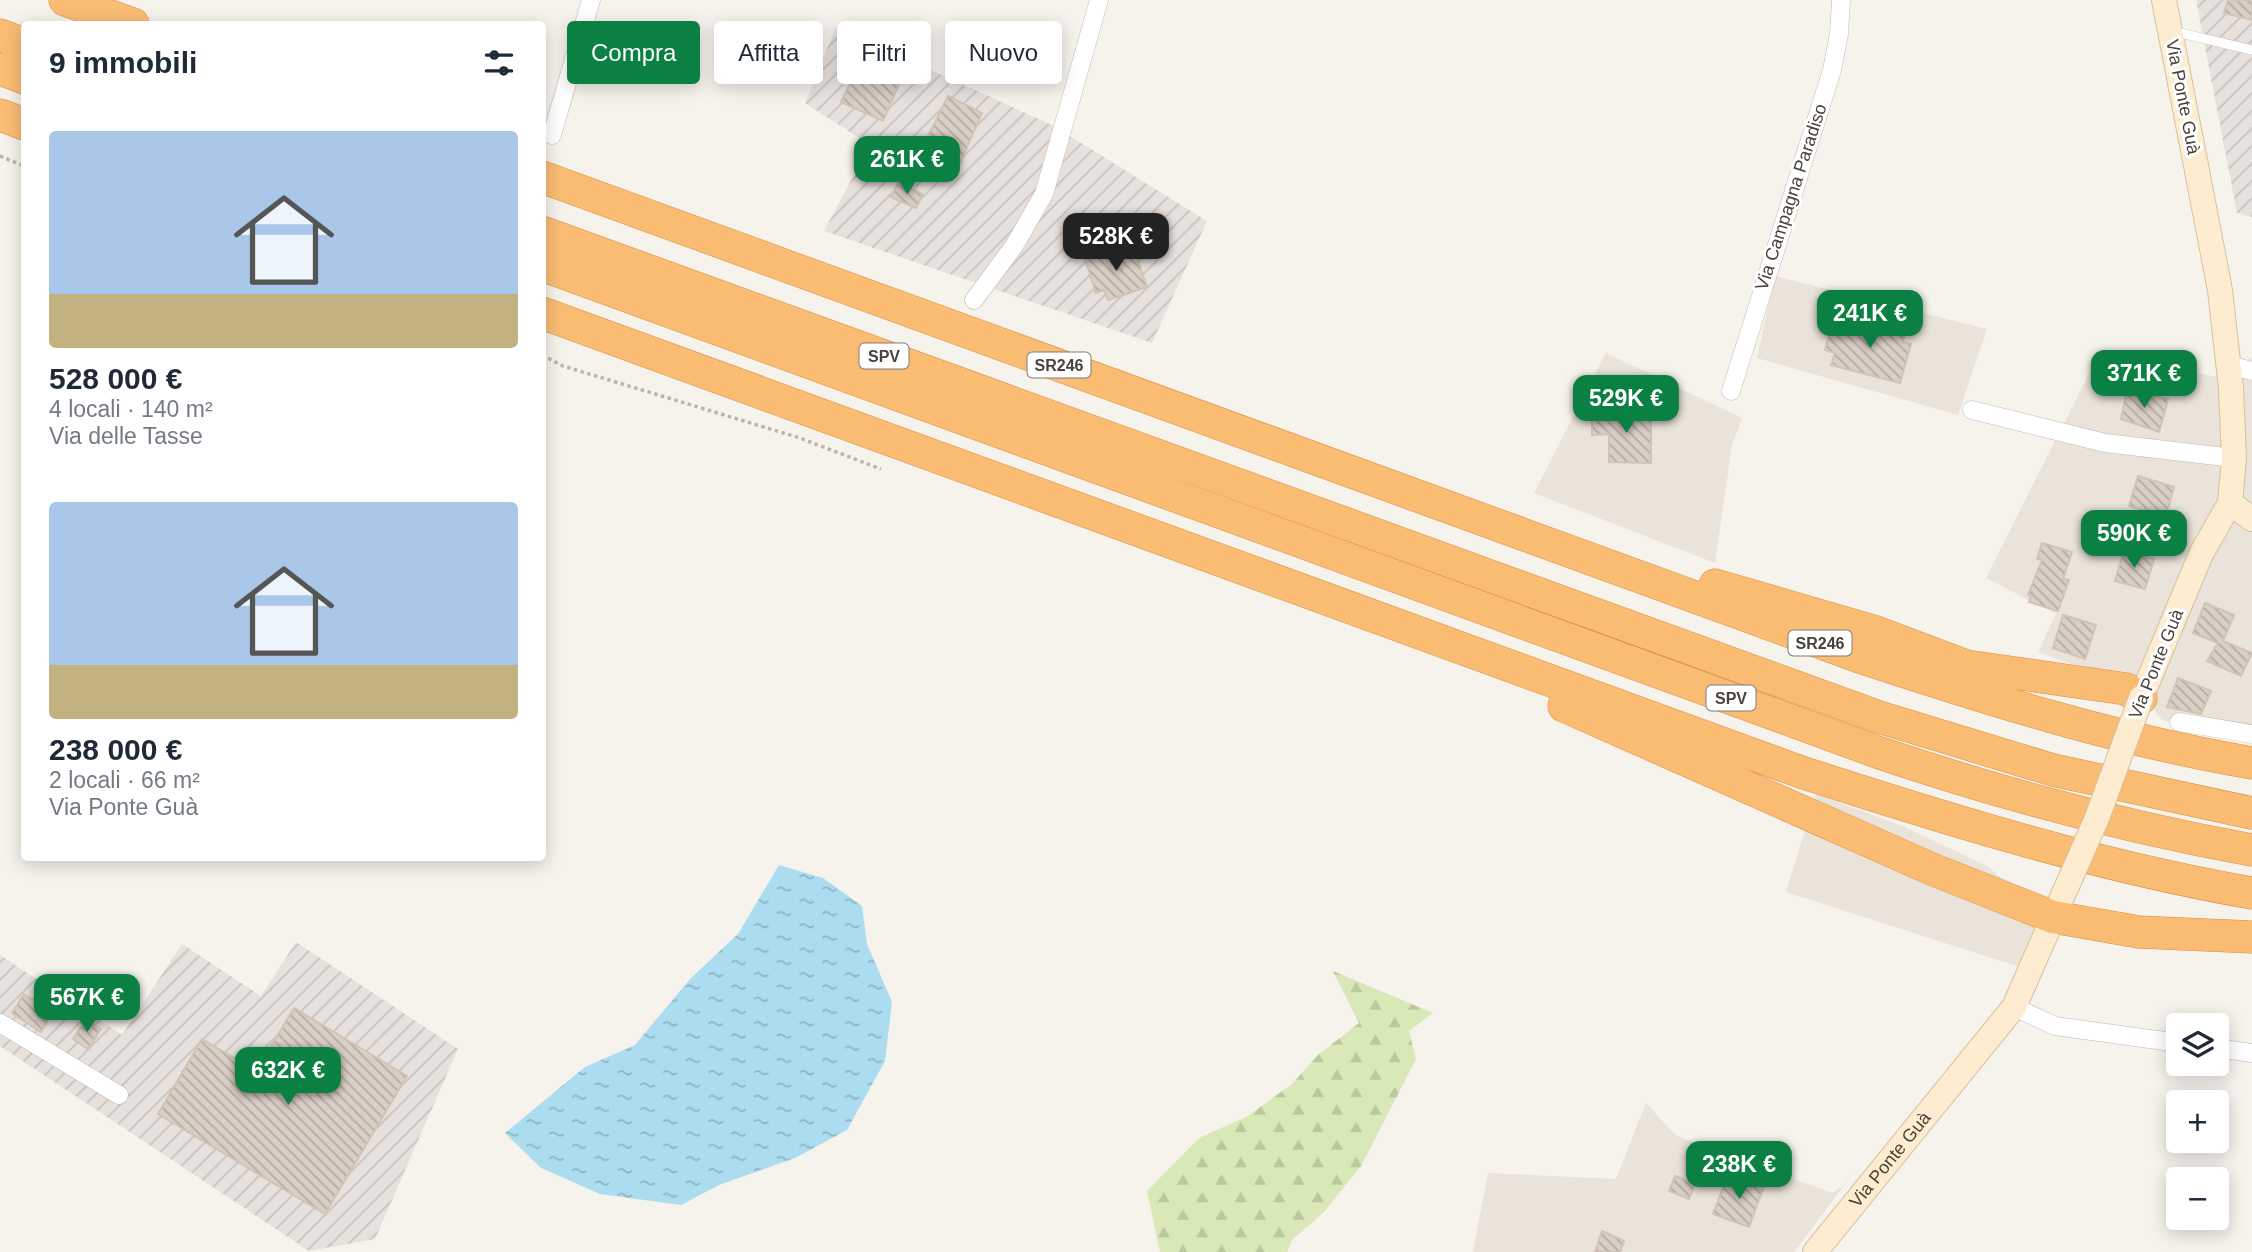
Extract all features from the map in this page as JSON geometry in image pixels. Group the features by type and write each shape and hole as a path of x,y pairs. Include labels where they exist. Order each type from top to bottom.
{"highway":[{"path":"65,0 124,21"},
{"path":"0,35 21,43"},
{"path":"0,69 21,77"},
{"path":"0,115 21,123"},
{"name":"SR246","path":"546,178 777,260 1713,606 2002,704 2095,730 2252,763"},
{"name":"SPV","path":"546,234 1879,717 2053,770 2252,813"},
{"name":"SPV","path":"546,266 1880,753 2036,803 2127,825 2252,850"},
{"path":"546,314 1801,772 1952,821 2048,848 2252,893"},
{"path":"1399,489 1526,522 1644,564 1873,631 1966,666 2126,690 2141,698"},
{"path":"1350,608 1934,870 2053,917 2139,932 2252,937"}],"street":[{"path":"552,135 591,0"},
{"path":"974,300 1014,246 1044,194 1099,0"},
{"name":"Via Campagna Paradiso","path":"1731,391 1832,70 1841,0"},
{"name":"Via Ponte Guà","path":"1815,1252 2014,1007 2071,877 2201,554 2230,503 2240,368 2220,290 2164,0"},
{"path":"1972,410 2105,443 2234,458"},
{"path":"2230,503 2252,519"},
{"path":"2179,722 2252,734"},
{"path":"2014,1007 2055,1026 2166,1041"},
{"path":"0,1023 119,1095"},
{"path":"2229,1050 2252,1053"}],"lane":[{"path":"2171,30 2252,50"}],"path":[{"path":"0,156 21,165"},
{"path":"546,357 563,366 800,438 881,469"}],"shaded area":[{"path":"2196,0 2252,0 2252,217 2237,213"},
{"path":"836,27 837,84 931,84 931,70 945,76 945,84 962,84 1052,125 1207,221 1152,343 824,231 870,145 805,103 813,84 823,84 823,59"},
{"path":"1775,276 1987,329 1958,415 1757,358"},
{"path":"1606,353 1742,418 1732,445 1715,563 1534,493"},
{"path":"2099,354 2217,377 2252,357 2252,733 2162,720 2138,688 2038,652 2056,614 1986,578"},
{"path":"1816,794 1905,827 1987,866 2021,894 2048,932 2029,970 1786,892"},
{"path":"296,942 458,1049 375,1239 309,1251 0,1046 0,955 122,1035 182,944 261,996"},
{"path":"1646,1103 1675,1135 1832,1193 1842,1187 1855,1171 1794,1252 1473,1252 1488,1173 1616,1179"}],"green space":[{"path":"1333,971 1433,1013 1409,1031 1416,1059 1361,1166 1324,1212 1292,1240 1287,1252 1160,1252 1147,1191 1199,1138 1248,1116 1292,1084 1318,1055 1359,1023"}],"water":[{"path":"779,865 823,878 862,906 867,944 892,1002 885,1061 847,1130 795,1158 719,1185 681,1205 600,1194 541,1168 505,1133 585,1067 635,1045 690,979 738,934"}],"building":[{"path":"2228,0 2252,0 2252,20 2224,13"},
{"path":"850,84 899,84 883,121 841,102"},
{"path":"948,96 982,113 958,168 921,150"},
{"path":"898,183 923,194 916,208 891,197"},
{"path":"1133,246 1147,287 1108,300 1104,290 1096,293 1085,259 1116,248 1118,253"},
{"path":"1863,321 1906,332 1903,342 1911,344 1900,383 1831,365 1835,353 1825,350 1832,325 1860,330"},
{"path":"2127,390 2168,399 2159,432 2121,419"},
{"path":"1609,410 1651,410 1651,463 1609,462 1609,434 1592,435 1592,416 1609,415"},
{"path":"2138,476 2174,487 2166,516 2129,506"},
{"path":"2042,543 2072,552 2063,579 2069,580 2058,611 2029,602 2031,596 2028,595 2042,560 2037,559"},
{"path":"2124,550 2154,559 2145,589 2115,581"},
{"path":"2205,603 2234,615 2223,641 2252,653 2241,676 2207,661 2218,643 2193,633"},
{"path":"2063,615 2096,625 2085,659 2053,648"},
{"path":"2178,678 2211,691 2201,714 2167,707"},
{"path":"24,994 53,1012 41,1032 12,1013"},
{"path":"294,1008 407,1076 325,1214 158,1114 202,1039 256,1071"},
{"path":"86,1019 101,1029 88,1049 73,1039"},
{"path":"1675,1176 1695,1184 1689,1199 1669,1191"},
{"path":"1734,1177 1764,1186 1749,1227 1713,1214 1726,1180 1732,1182"},
{"path":"1602,1231 1624,1241 1620,1252 1595,1252"}]}
